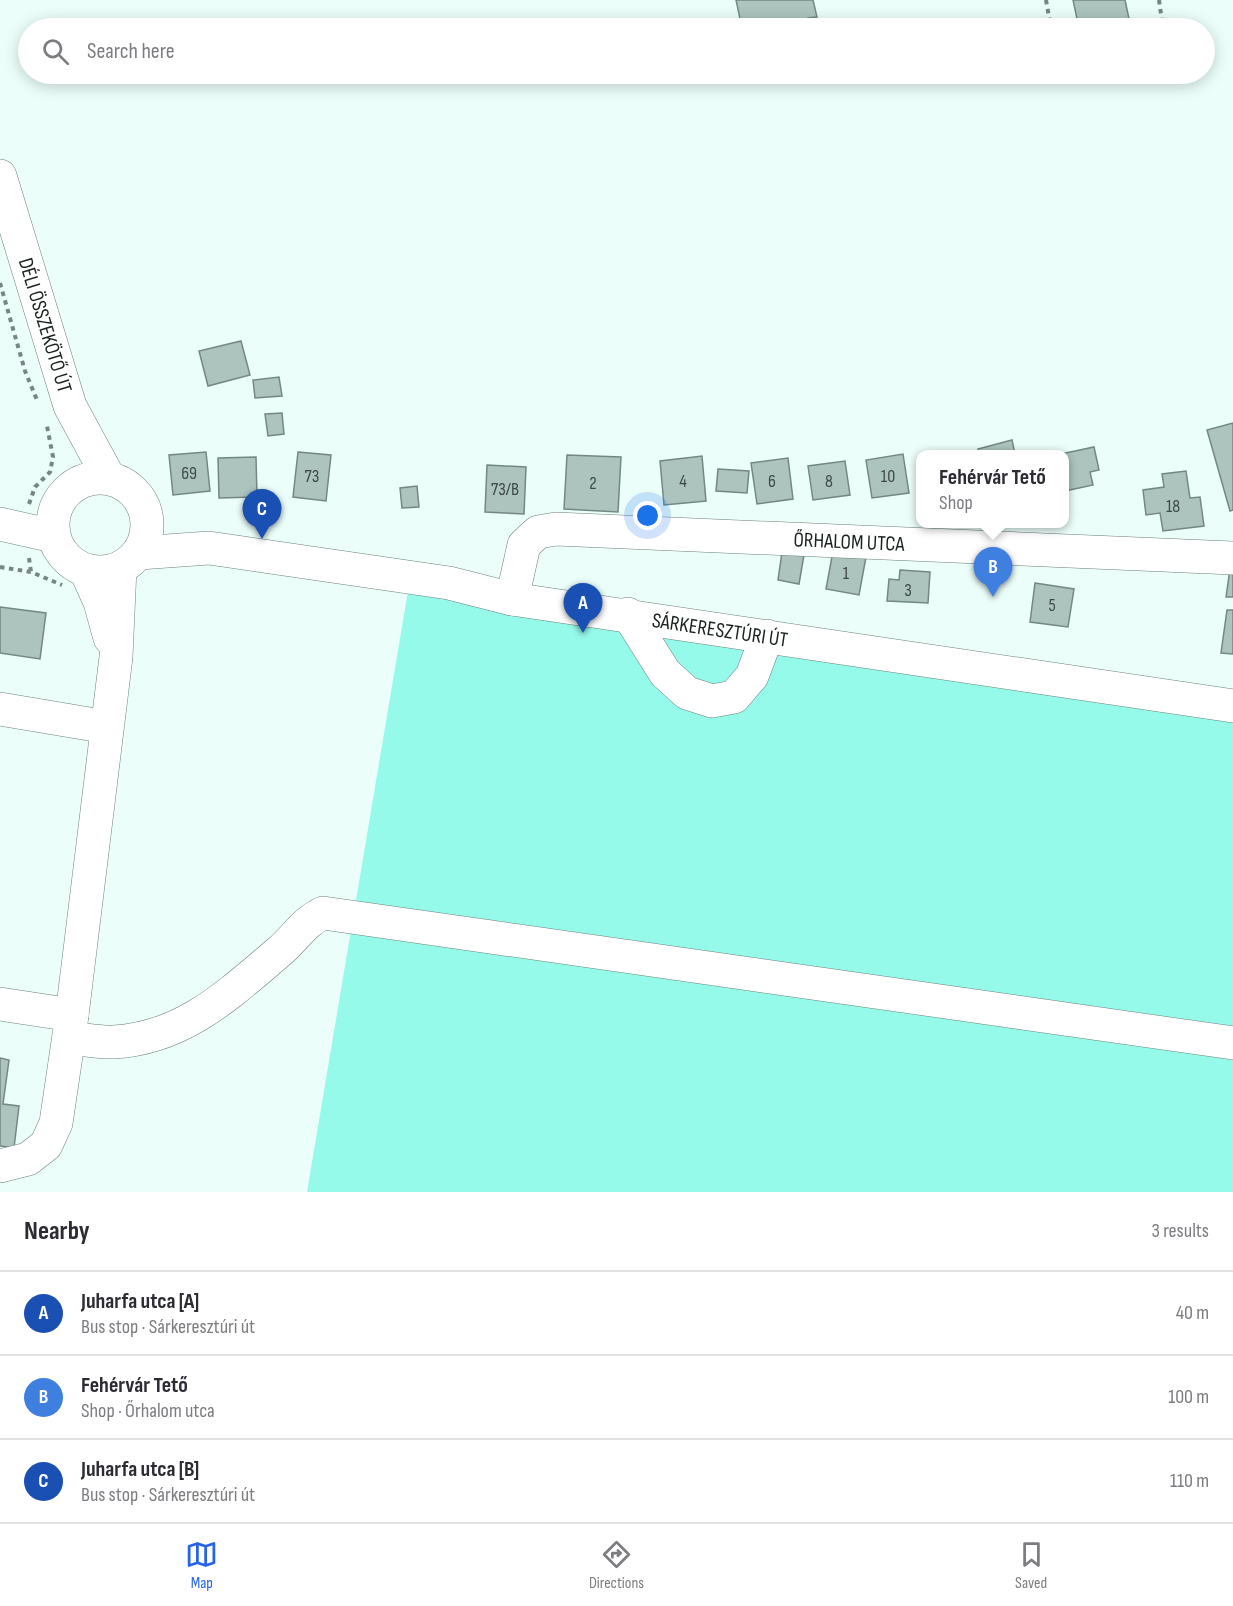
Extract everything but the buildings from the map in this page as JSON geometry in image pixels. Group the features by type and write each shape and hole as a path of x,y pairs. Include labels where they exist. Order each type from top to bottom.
{"main road":[{"name":"DÉLI ÖSSZEKÖTŐ ÚT","path":"0,176 52,411 73,485"},
{"name":"DÉLI ÖSSZEKÖTŐ ÚT","path":"52,411 109,478"},
{"path":"0,1166 28,1159 46,1145 56,1124 129,560 147,526 146,512 138,496 125,484 109,478 91,478 73,485 61,497 27,521 65,558 86,571 109,572 129,560"},
{"name":"SÁRKERESZTÚRI ÚT","path":"146,512 209,548"},
{"name":"ŐRHALOM UTCA","path":"512,599 524,545 538,532 556,529 1233,558"},
{"name":"SÁRKERESZTÚRI ÚT","path":"129,560 209,548 449,583 512,599 628,614 1233,706"},
{"path":"86,571 100,602 116,657"},
{"path":"628,614 665,673 687,693 712,700 734,697 752,676 766,636"},
{"path":"0,709 107,727"},
{"path":"0,1004 113,1042 154,1035 211,1009 296,937 307,921 323,913 1233,1043"}],"path":[{"path":"1046,0 1049,18"},
{"path":"1159,0 1162,18"},
{"path":"0,283 25,371 52,411 53,457 50,472 35,487 27,521"},
{"path":"0,567 31,573"}],"green space":[{"path":"410,579 1233,713 1233,1192 307,1192"}],"place":[{"name":"Juharfa utca [B]","path":"262,539"},
{"name":"Fehérvár Tető","path":"993,597"},
{"name":"Juharfa utca [A]","path":"583,633"}]}
